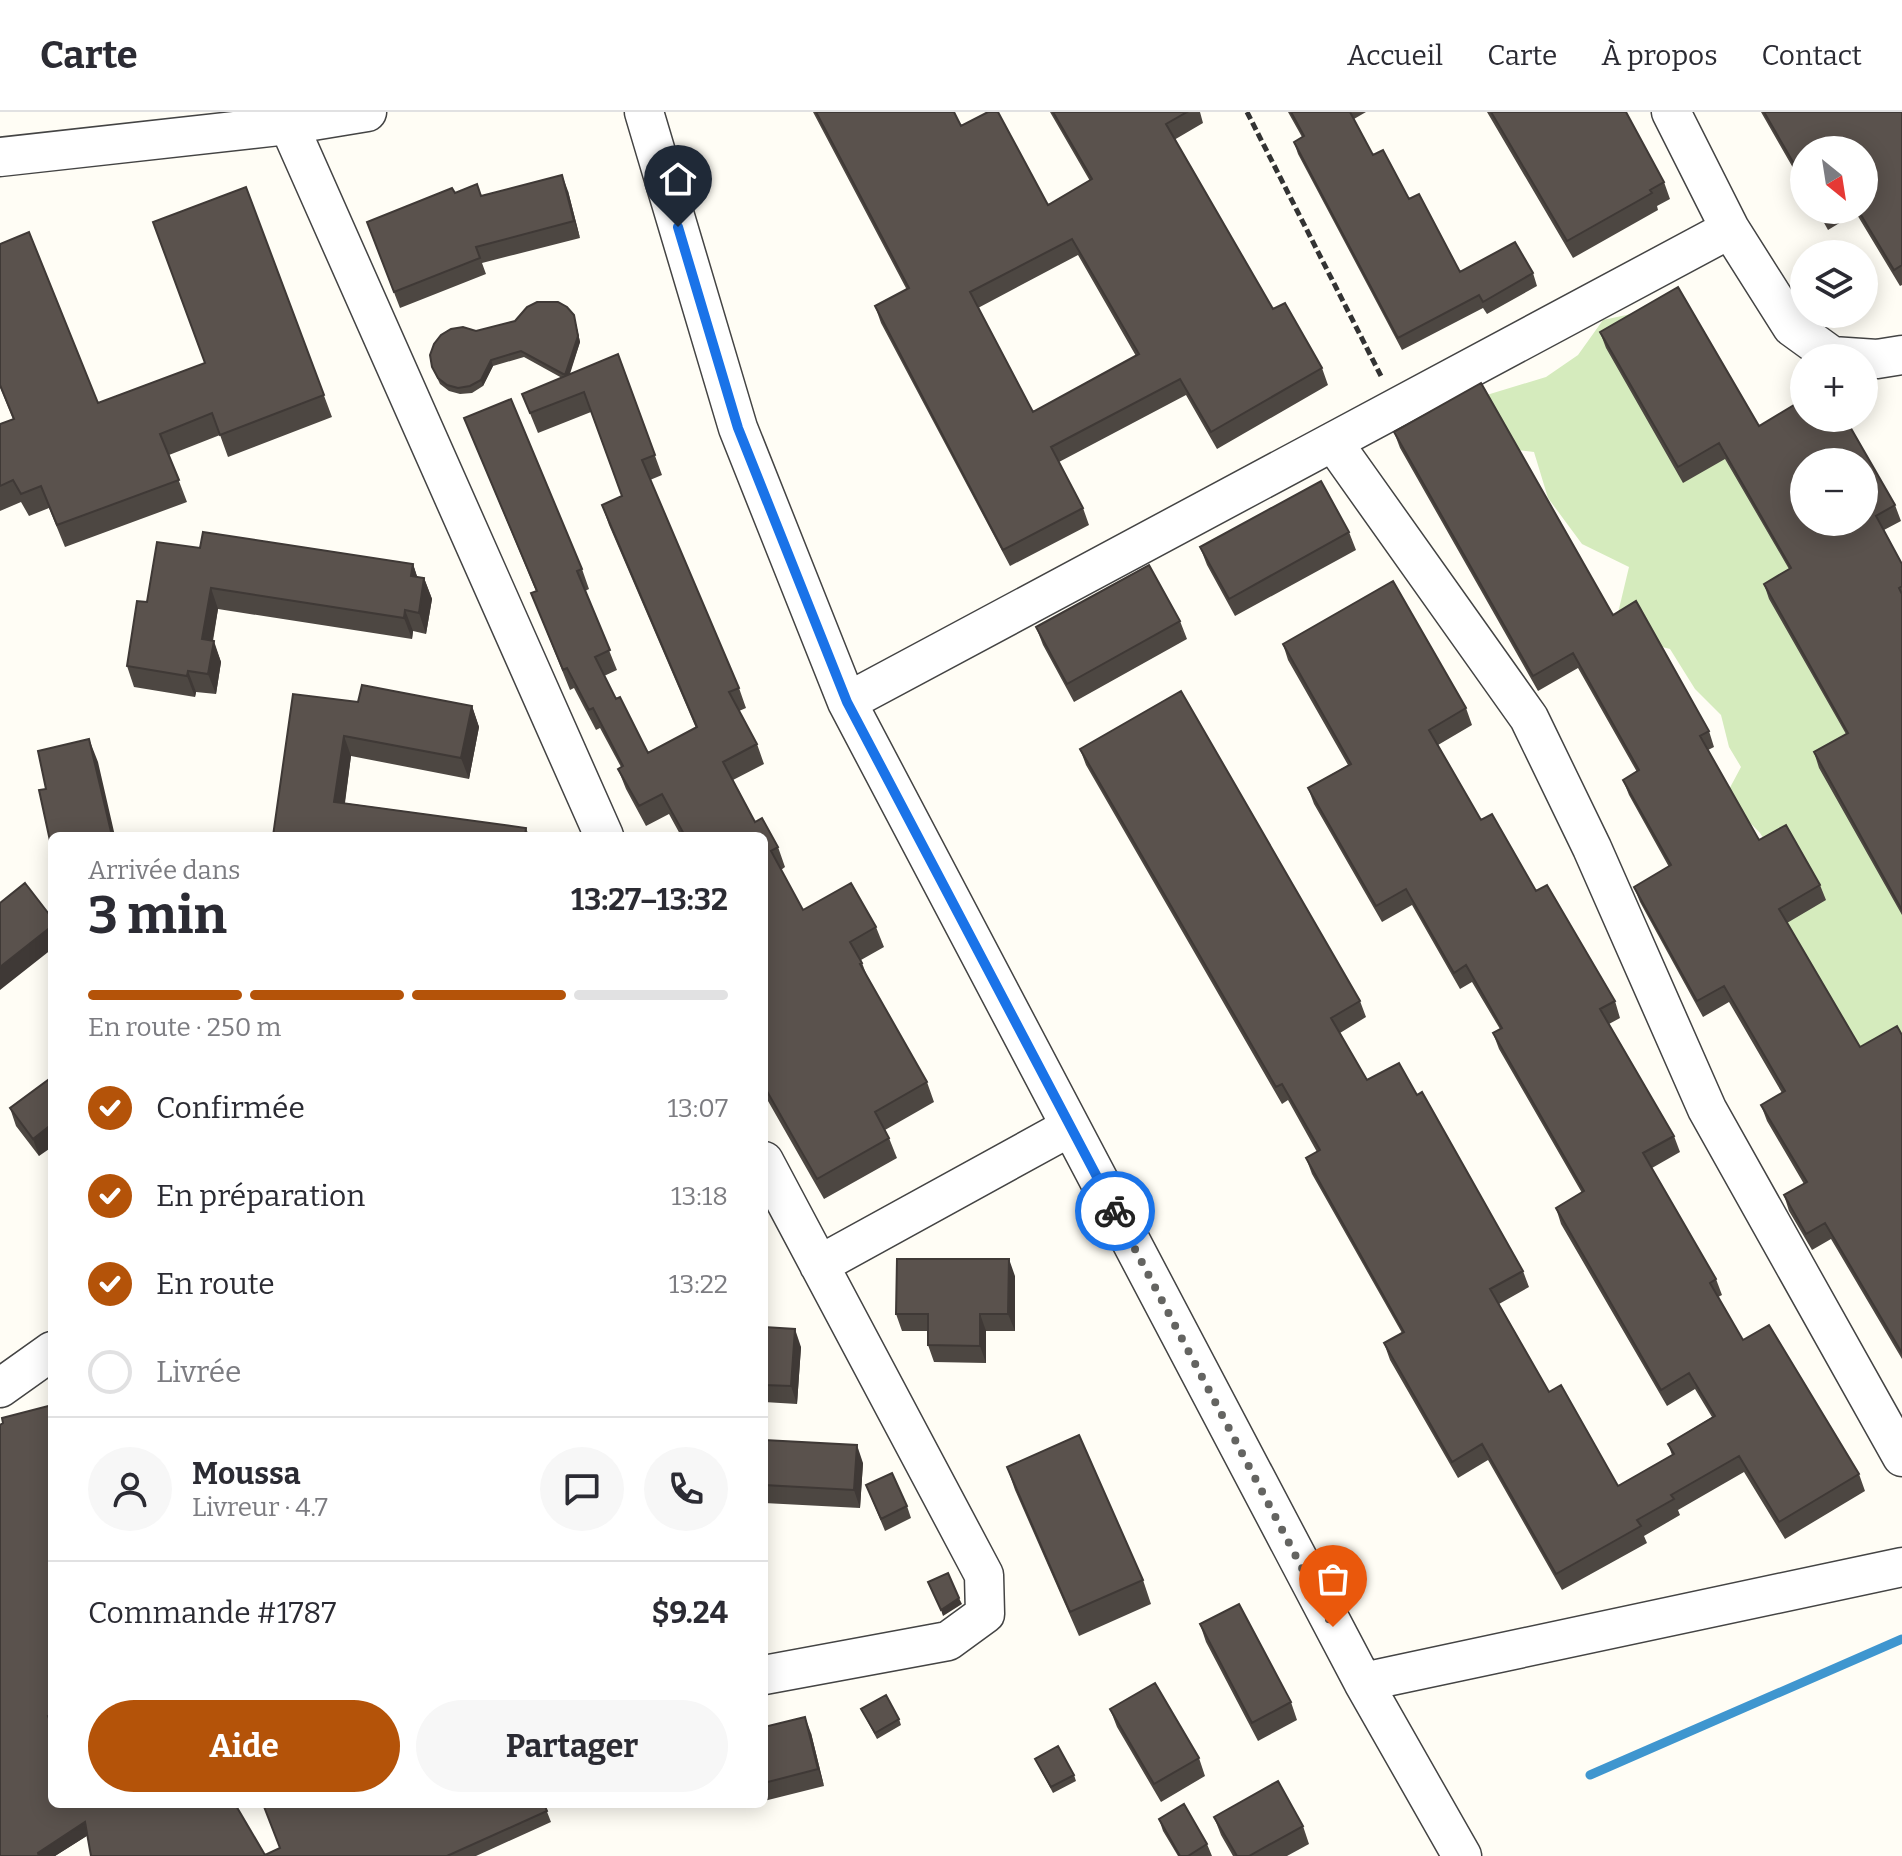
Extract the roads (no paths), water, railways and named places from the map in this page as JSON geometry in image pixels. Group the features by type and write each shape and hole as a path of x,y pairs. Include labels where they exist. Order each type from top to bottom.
{"street":[{"path":"0,157 285,118 367,112"},
{"path":"644,112 738,428 847,702 1363,1682 1462,1856"},
{"path":"1671,112 1730,229 1792,327 1832,356 1877,359 1902,355"},
{"path":"285,118 602,832"},
{"path":"847,702 1730,229"},
{"path":"1333,442 1529,718 1592,848 1707,1109 1902,1457"},
{"path":"819,1265 1070,1127"},
{"path":"768,1169 984,1575 985,1614 948,1641 768,1674"},
{"path":"0,1388 48,1354"},
{"path":"1363,1682 1902,1567"}],"waterway":[{"path":"1590,1775 1902,1639"}]}
